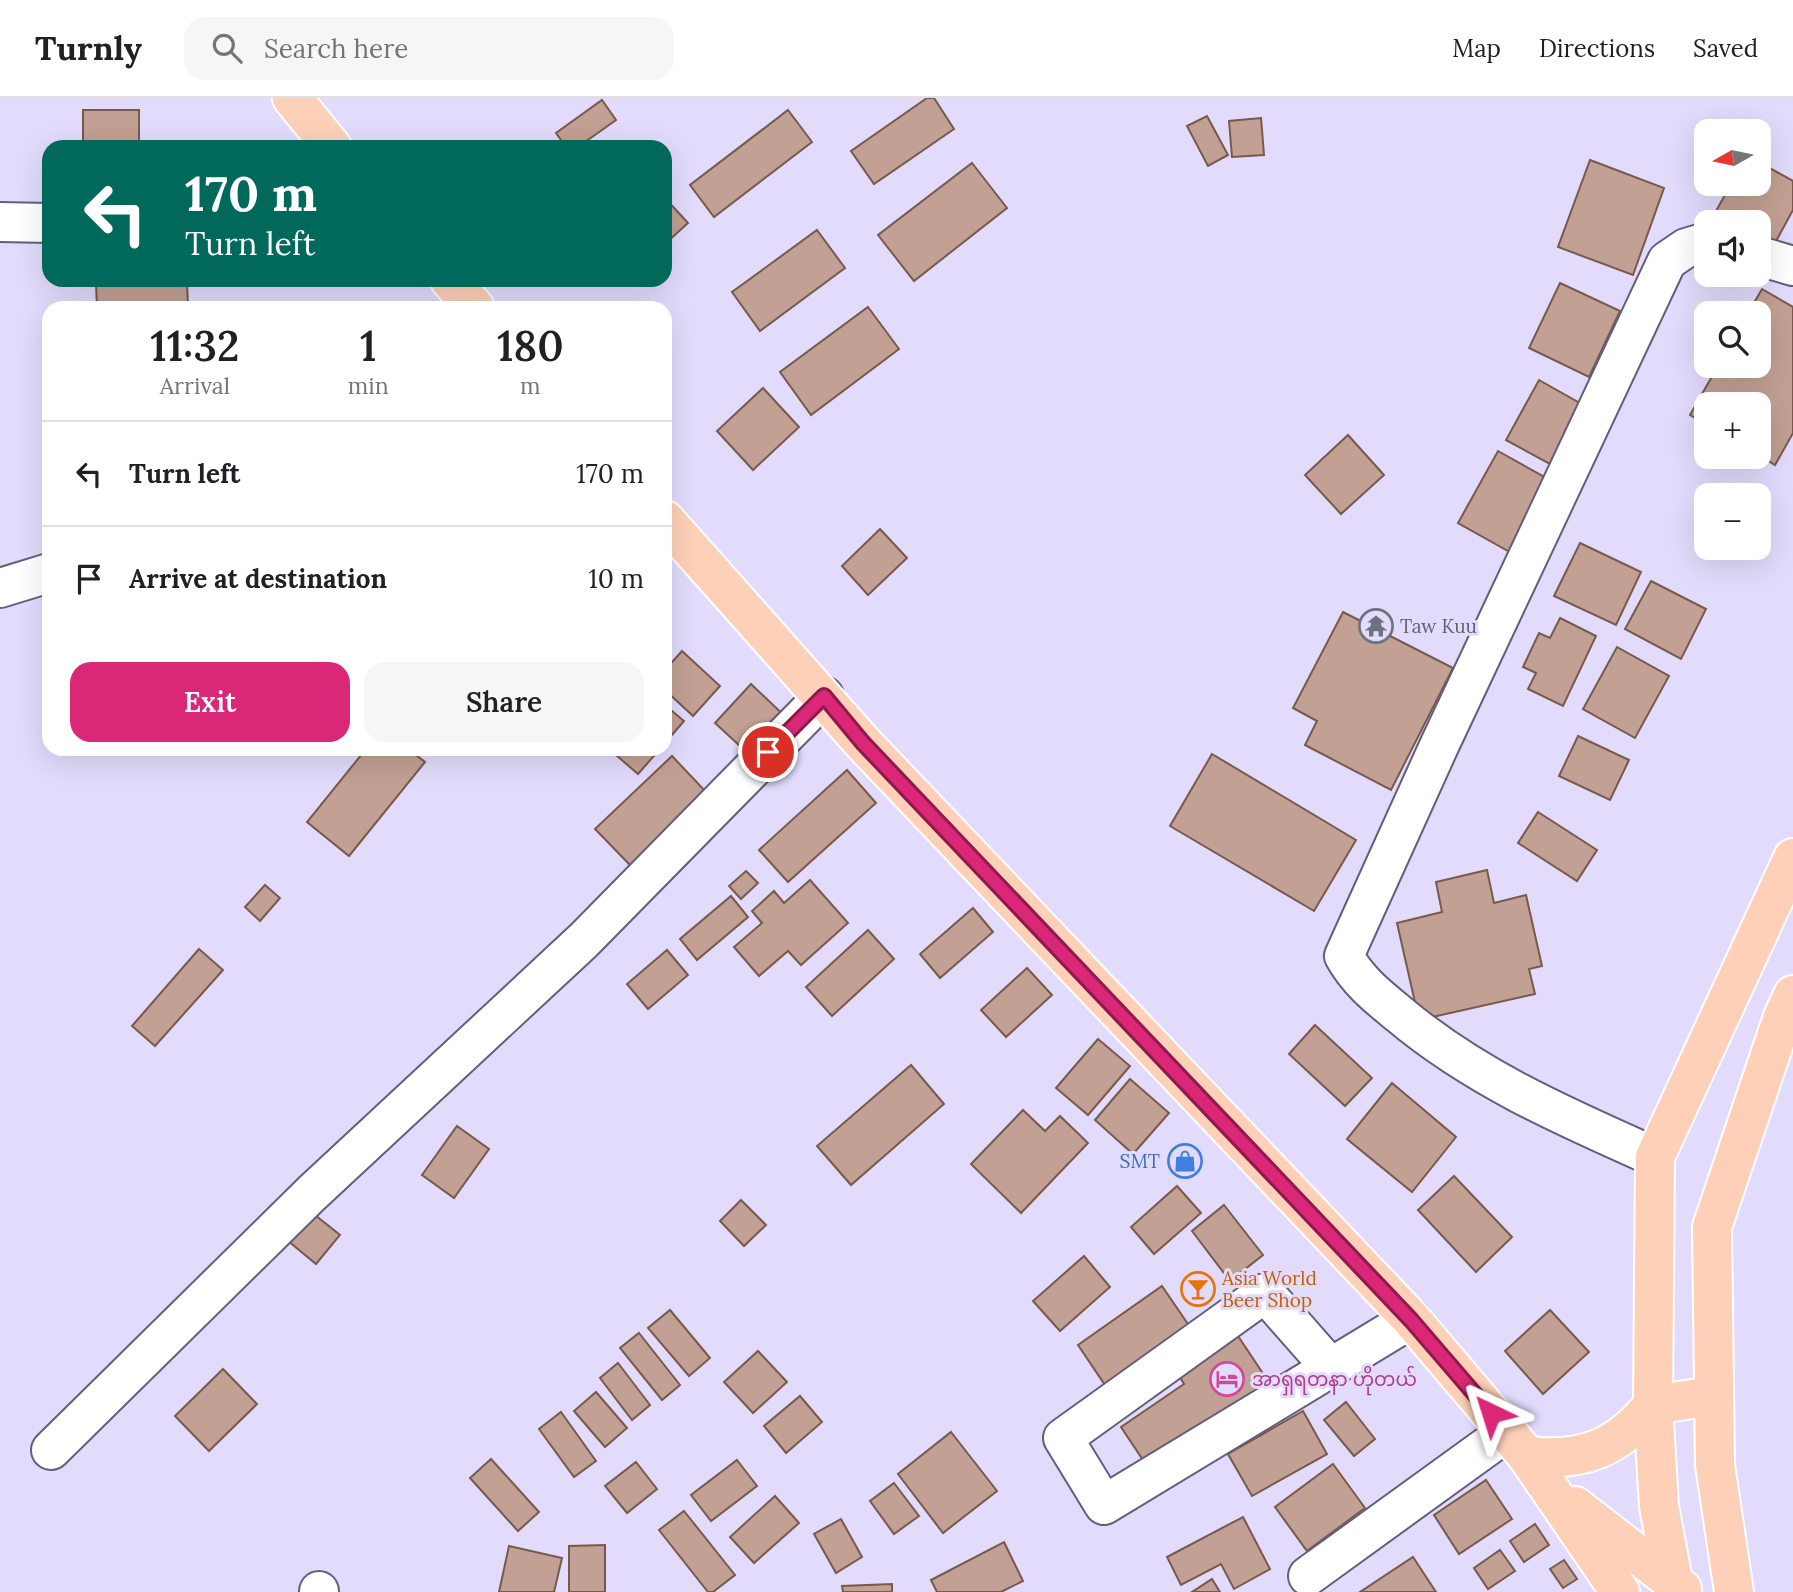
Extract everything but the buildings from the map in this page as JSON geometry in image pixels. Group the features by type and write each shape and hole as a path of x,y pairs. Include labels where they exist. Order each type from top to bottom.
{"main road":[{"path":"292,98 326,140"},
{"path":"456,287 469,301"},
{"path":"672,528 863,743 1411,1320 1551,1488 1620,1592"},
{"path":"1678,1589 1659,1506 1653,1405 1655,1157 1793,858"},
{"path":"1734,1592 1715,1465 1712,1396 1712,1227 1783,1017 1793,995"},
{"path":"1517,1444 1556,1459 1584,1455 1602,1448 1634,1428 1653,1405 1712,1396"},
{"path":"1551,1488 1678,1589"}],"street":[{"path":"0,222 42,223"},
{"path":"1655,1157 1536,1104 1437,1046 1357,978 1344,956 1439,746 1667,261 1694,246"},
{"path":"1771,260 1793,266"},
{"path":"0,588 42,575"},
{"path":"51,1450 312,1193 584,940 824,696"},
{"path":"1331,1368 1265,1293 1063,1438 1104,1505 1411,1320"},
{"path":"1308,1576 1517,1444"}],"place":[{"name":"Taw Kuu","path":"1376,626"},
{"name":"SMT","path":"1185,1161"},
{"name":"Asia World Beer Shop","path":"1198,1289"},
{"name":"အာရှရတနာ ဟိုတယ်","path":"1227,1379"}],"route":[{"path":"768,752 824,696 863,743 1411,1320 1491,1413"}]}
